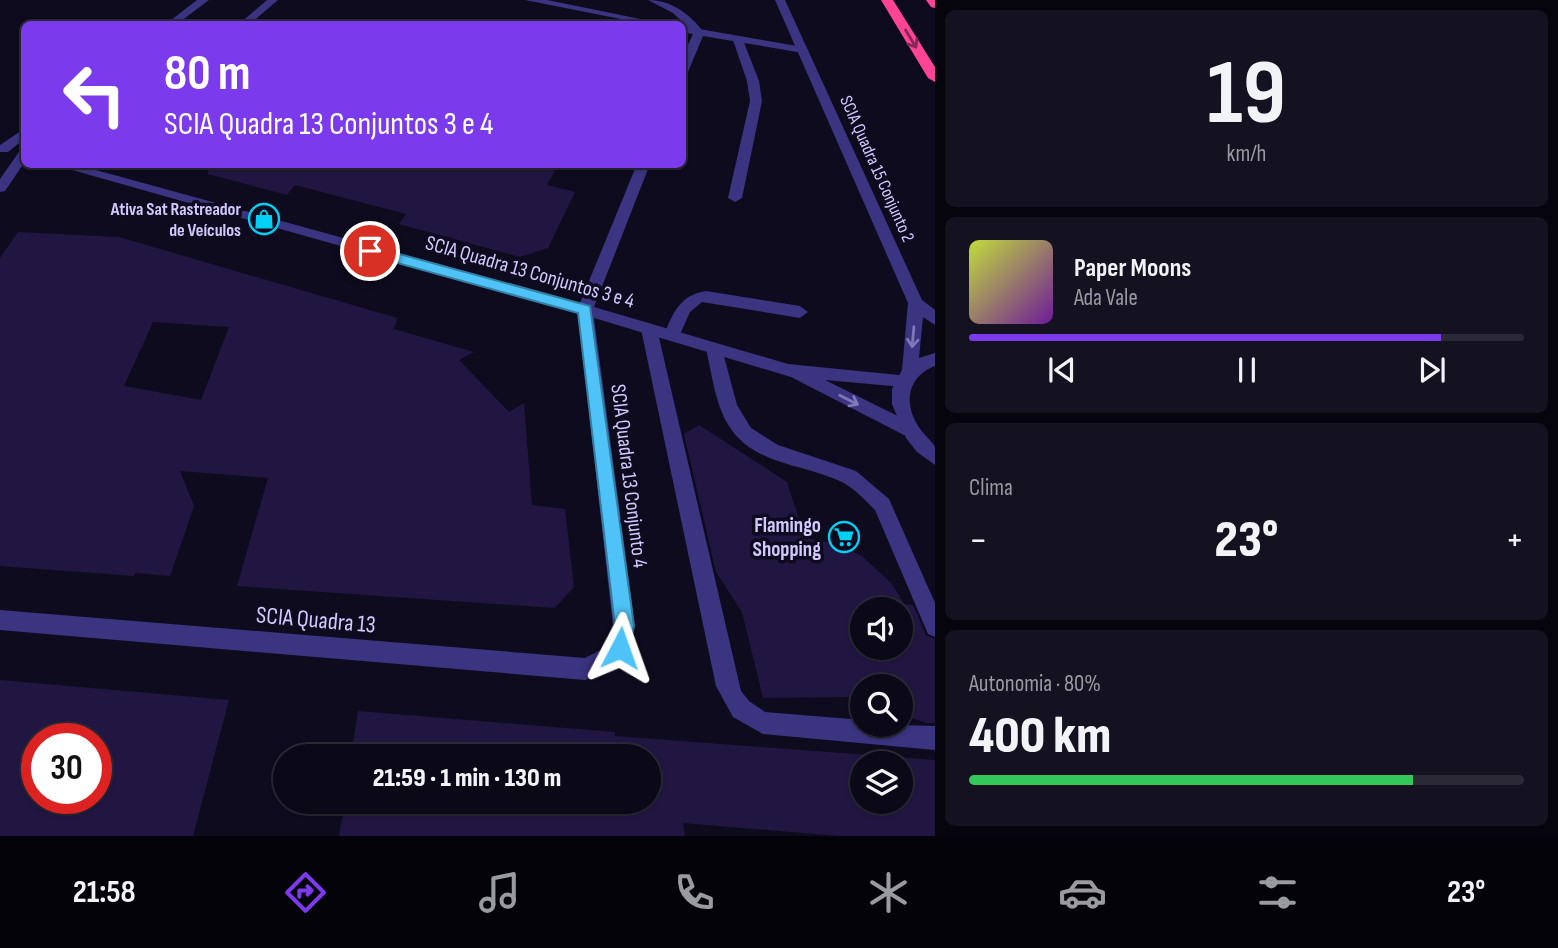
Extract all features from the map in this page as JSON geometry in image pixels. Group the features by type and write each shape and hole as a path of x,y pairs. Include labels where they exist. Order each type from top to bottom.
{"highway":[{"path":"887,0 935,78"}],"street":[{"path":"175,21 204,0"},
{"path":"248,21 273,0"},
{"path":"530,0 554,2 646,21"},
{"path":"653,0 677,11 699,32"},
{"name":"SCIA Quadra 15 Conjunto 2","path":"780,0 916,303 935,319"},
{"path":"686,30 803,50"},
{"path":"686,63 699,32"},
{"path":"735,198 756,101 753,82 738,40"},
{"path":"1,149 21,135"},
{"path":"1,149 21,154"},
{"path":"0,188 21,159"},
{"name":"SCIA Quadra 13 Conjuntos 3 e 4","path":"80,168 788,370 910,430"},
{"path":"585,310 642,168"},
{"path":"672,335 687,302 694,296 800,312"},
{"name":"SCIA Quadra 15 Conjunto 2","path":"910,430 902,412 900,396 906,376 916,303"},
{"name":"SCIA Quadra 13 Conjunto 4","path":"585,310 624,626 620,648"},
{"path":"649,329 727,686 734,703 746,715 763,723 935,738"},
{"path":"714,349 734,421 746,435 761,445 849,477 870,492 882,505 935,627"},
{"path":"906,376 935,359"},
{"name":"SCIA Quadra 13 Conjuntos 3 e 4","path":"788,370 906,376"},
{"path":"910,430 935,457"},
{"name":"SCIA Quadra 13","path":"0,620 585,668 605,664 620,648"}],"building":[{"path":"209,168 556,168 547,185 575,192 548,248 520,257 399,224 406,214 295,185 287,195 208,174"},
{"path":"18,232 119,237 397,318 394,329 474,352 459,360 509,412 524,403 532,505 565,509 574,587 555,608 237,586 268,478 180,471 194,506 170,576 135,573 134,576 0,566 0,258","holes":["153,322 229,327 201,400 124,386"]},
{"path":"699,425 787,482 805,538 837,544 862,556 892,584 900,597 850,597 850,660 913,660 913,605 926,635 935,639 935,723 913,718 913,674 850,674 850,697 763,698 742,612 716,572 684,434"},
{"path":"0,680 229,700 193,836 0,836"},
{"path":"358,711 615,732 615,736 850,754 850,814 913,814 913,758 935,760 935,836 839,836 683,823 685,836 339,836 343,814 661,814 661,744 353,744"}],"place":[{"name":"Ativa Sat Rastreador de Veículos","path":"264,219"},
{"name":"Flamingo Shopping","path":"844,537"}],"route":[{"path":"370,251 585,310 624,626 620,648"}]}
